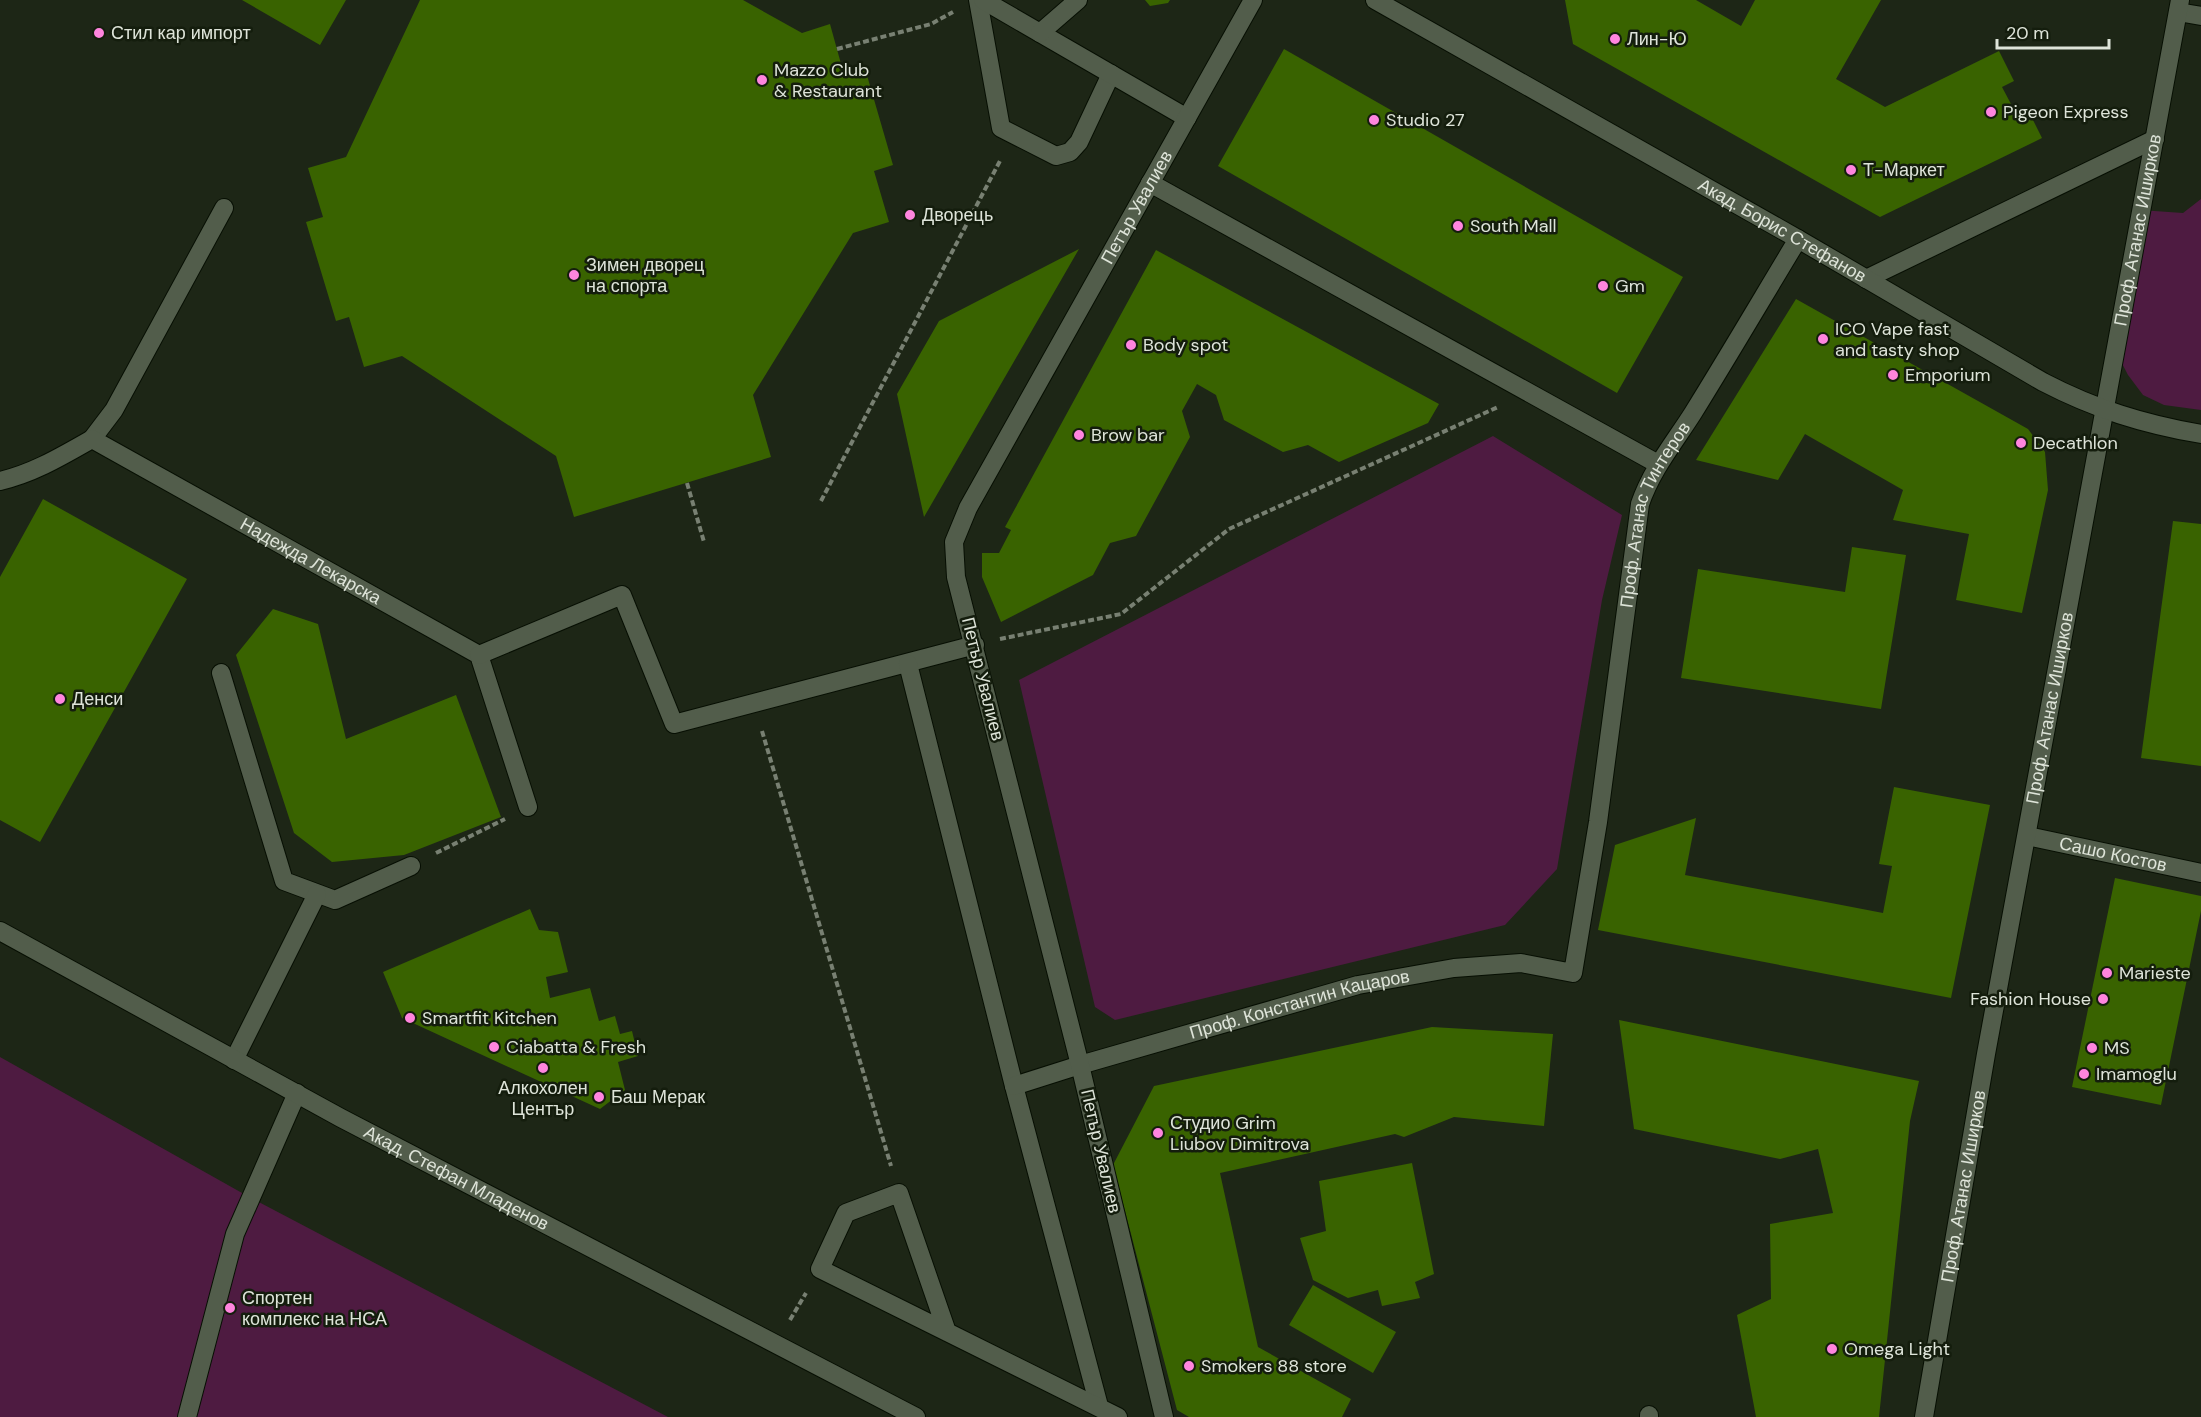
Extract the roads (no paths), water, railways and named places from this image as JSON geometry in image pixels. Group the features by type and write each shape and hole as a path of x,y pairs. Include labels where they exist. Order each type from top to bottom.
{"street":[{"path":"978,0 1001,128 1056,156 1070,152 1079,142 1111,74"},
{"path":"983,0 1186,118"},
{"path":"1040,33 1078,0"},
{"name":"Петър Увалиев","path":"1164,1417 1080,1065 956,577 954,542 968,508 1253,0"},
{"name":"Акад. Борис Стефанов","path":"1375,0 1798,239 2043,382 2133,421 2201,434"},
{"path":"2179,6 2201,16"},
{"name":"Проф. Атанас Иширков","path":"1924,1417 2026,836 2179,6"},
{"path":"1866,279 2155,139"},
{"path":"1150,183 1658,464"},
{"path":"0,481 19,477 52,462 92,439 114,410 224,208"},
{"name":"Проф. Атанас Тинтеров","path":"1521,963 1573,973 1598,822 1640,504 1648,480 1692,414 1798,239"},
{"name":"Надежда Лекарска","path":"92,439 479,655"},
{"path":"528,807 479,655 622,595 674,724 975,645"},
{"path":"908,664 1014,1086 1099,1406"},
{"path":"221,673 284,881 335,900 411,866"},
{"name":"Сашо Костов","path":"2026,836 2201,873"},
{"path":"234,1060 317,894"},
{"name":"Акад. Стефан Младенов","path":"0,931 234,1060 916,1417"},
{"name":"Проф. Константин Кацаров","path":"1014,1086 1358,985 1454,968 1521,963"},
{"path":"187,1417 235,1234 297,1093"},
{"path":"947,1332 899,1193 846,1213 820,1269 1118,1417"}],"place":[{"name":"Стил кар импорт","path":"99,33"},
{"name":"Лин-Ю","path":"1615,39"},
{"name":"Mazzo Club & Restaurant","path":"762,80"},
{"name":"Pigeon Express","path":"1991,112"},
{"name":"Studio 27","path":"1374,120"},
{"name":"Т-Маркет","path":"1851,170"},
{"name":"Дворець","path":"910,215"},
{"name":"South Mall","path":"1458,226"},
{"name":"Зимен дворец на спорта","path":"574,275"},
{"name":"Gm","path":"1603,286"},
{"name":"ICO Vape fast and tasty shop","path":"1823,339"},
{"name":"Body spot","path":"1131,345"},
{"name":"Emporium","path":"1893,375"},
{"name":"Brow bar","path":"1079,435"},
{"name":"Decathlon","path":"2021,443"},
{"name":"Денси","path":"60,699"},
{"name":"Marieste","path":"2107,973"},
{"name":"Fashion House","path":"2103,999"},
{"name":"Smartfit Kitchen","path":"410,1018"},
{"name":"Ciabatta & Fresh","path":"494,1047"},
{"name":"MS","path":"2092,1048"},
{"name":"Алкохолен Център","path":"543,1068"},
{"name":"Imamoglu","path":"2084,1074"},
{"name":"Баш Мерак","path":"599,1097"},
{"name":"Студио Grim Liubov Dimitrova","path":"1158,1133"},
{"name":"Спортен комплекс на НСА","path":"230,1308"},
{"name":"Omega Light","path":"1832,1349"},
{"name":"Smokers 88 store","path":"1189,1366"}]}
